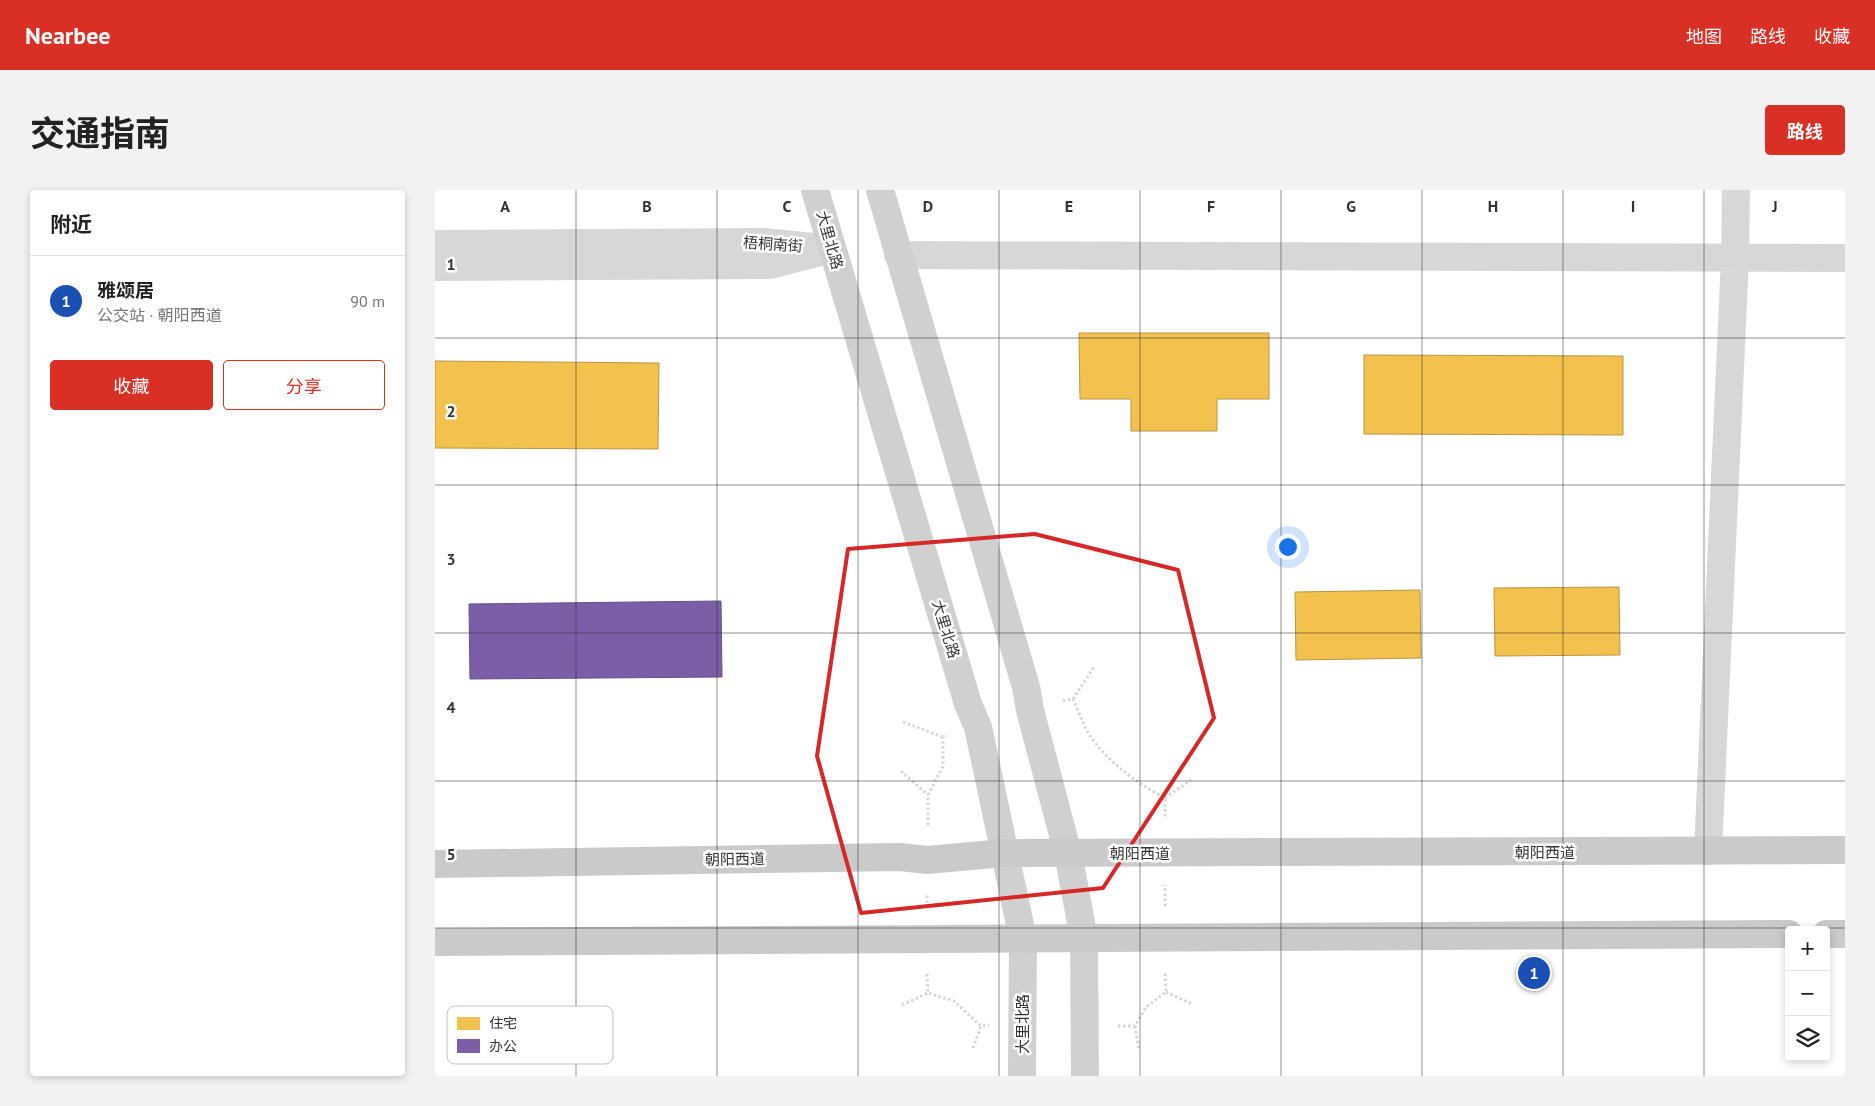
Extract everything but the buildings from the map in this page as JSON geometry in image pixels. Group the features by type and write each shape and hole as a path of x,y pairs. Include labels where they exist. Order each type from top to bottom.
{"main road":[{"name":"大里北路","path":"815,190 968,704 978,727 1023,939 1023,1076"},
{"path":"880,190 1026,687 1030,710 1068,854 1084,938 1085,1076"},
{"name":"朝阳西道","path":"437,859 900,857 927,860 1004,853 1845,850"},
{"path":"435,942 926,941 1084,938 1785,934"},
{"path":"1830,934 1845,934"}],"street":[{"path":"1708,851 1735,258 1736,190"},
{"name":"梧桐南街","path":"435,244 764,242 832,249"},
{"name":"梧桐南街","path":"435,266 770,265 832,249"},
{"path":"899,255 1845,258"}],"path":[{"path":"1073,698 1094,667"},
{"path":"903,722 943,737"},
{"path":"901,771 928,795"},
{"path":"1165,798 1191,780"},
{"path":"1166,992 1192,1004"},
{"path":"902,1005 928,994"},
{"path":"973,1048 981,1026"},
{"path":"1135,1026 1139,1050"}],"highlighted area":[{"path":"1035,534 1178,570 1214,718 1103,888 861,913 817,756 848,549"}],"place":[{"name":"雅颂居","path":"1534,973"}]}
